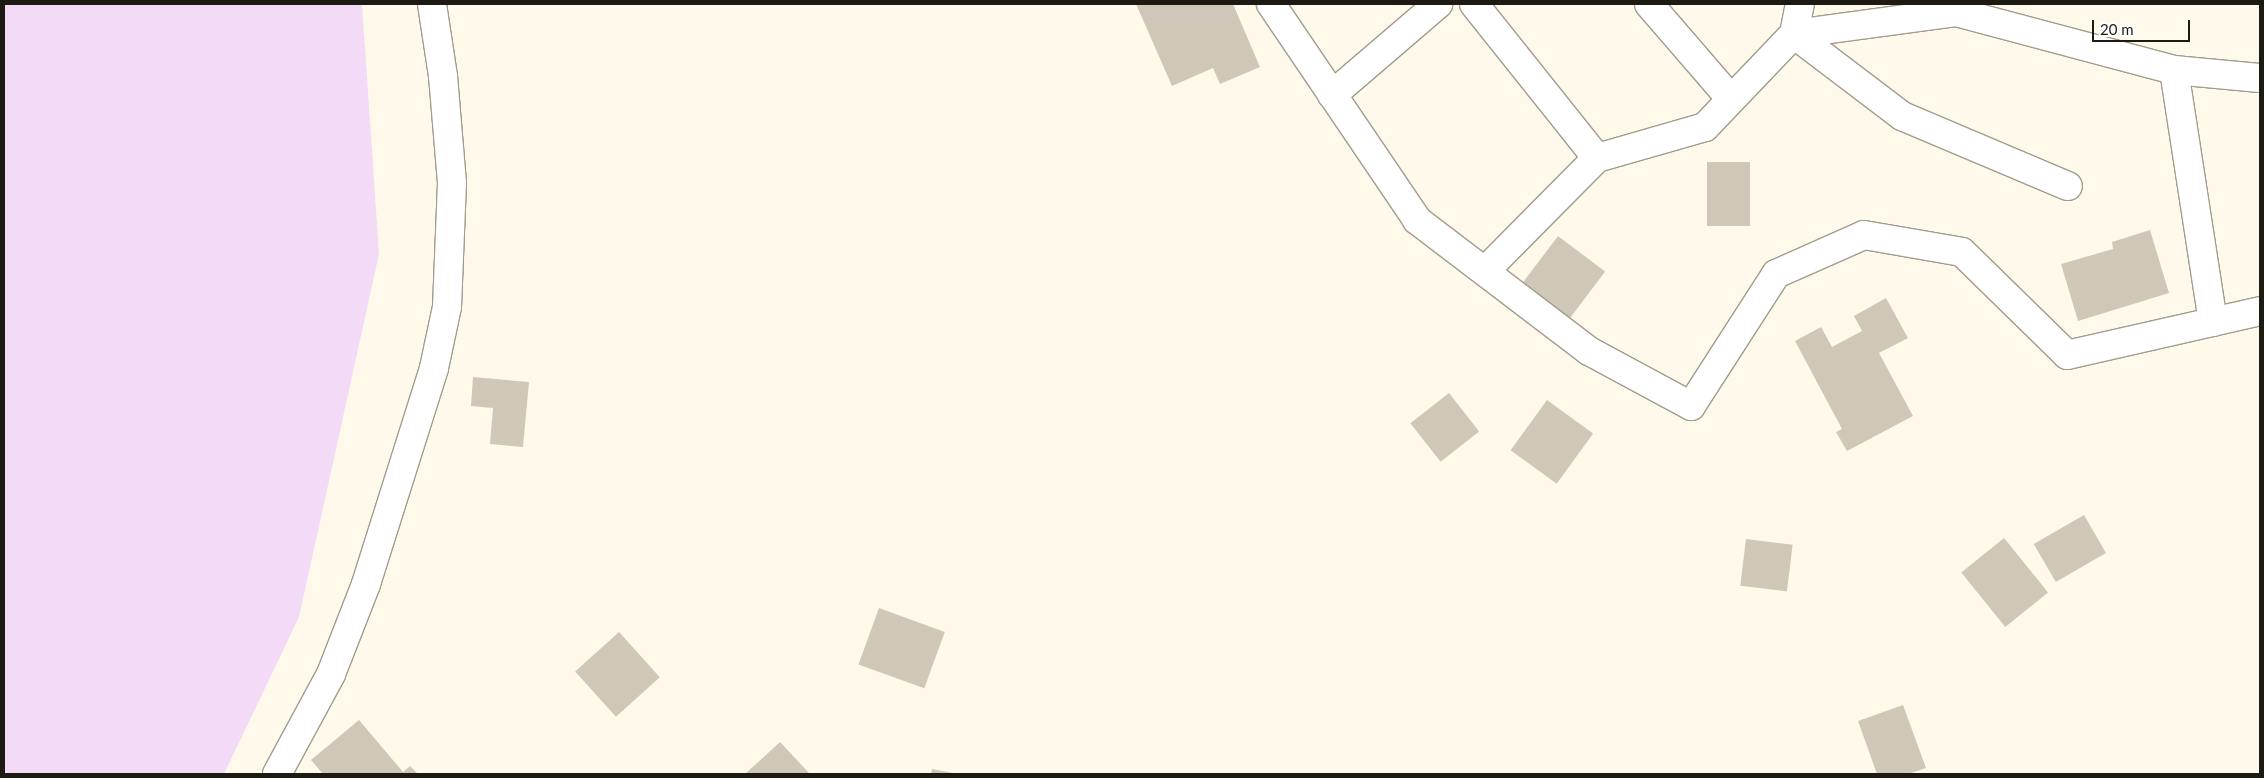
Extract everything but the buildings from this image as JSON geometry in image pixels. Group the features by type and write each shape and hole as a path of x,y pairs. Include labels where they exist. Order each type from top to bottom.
{"street":[{"path":"277,774 331,674 366,584 409,452 443,325 452,183 443,76 432,4"},
{"path":"1271,4 1417,220 1589,351 1691,406 1776,274 1864,235 1962,252 2067,355 2260,311"},
{"path":"1332,95 1438,4"},
{"path":"1474,4 1597,158"},
{"path":"1649,4 1731,99"},
{"path":"1485,271 1597,158 1705,127 1794,34 1800,4"},
{"path":"1794,34 1956,12 2174,70 2260,78"},
{"path":"1794,34 1902,116 2068,186"},
{"path":"2174,70 2213,322"}],"shaded area":[{"path":"4,4 362,4 379,254 299,617 224,774 4,774"}]}
